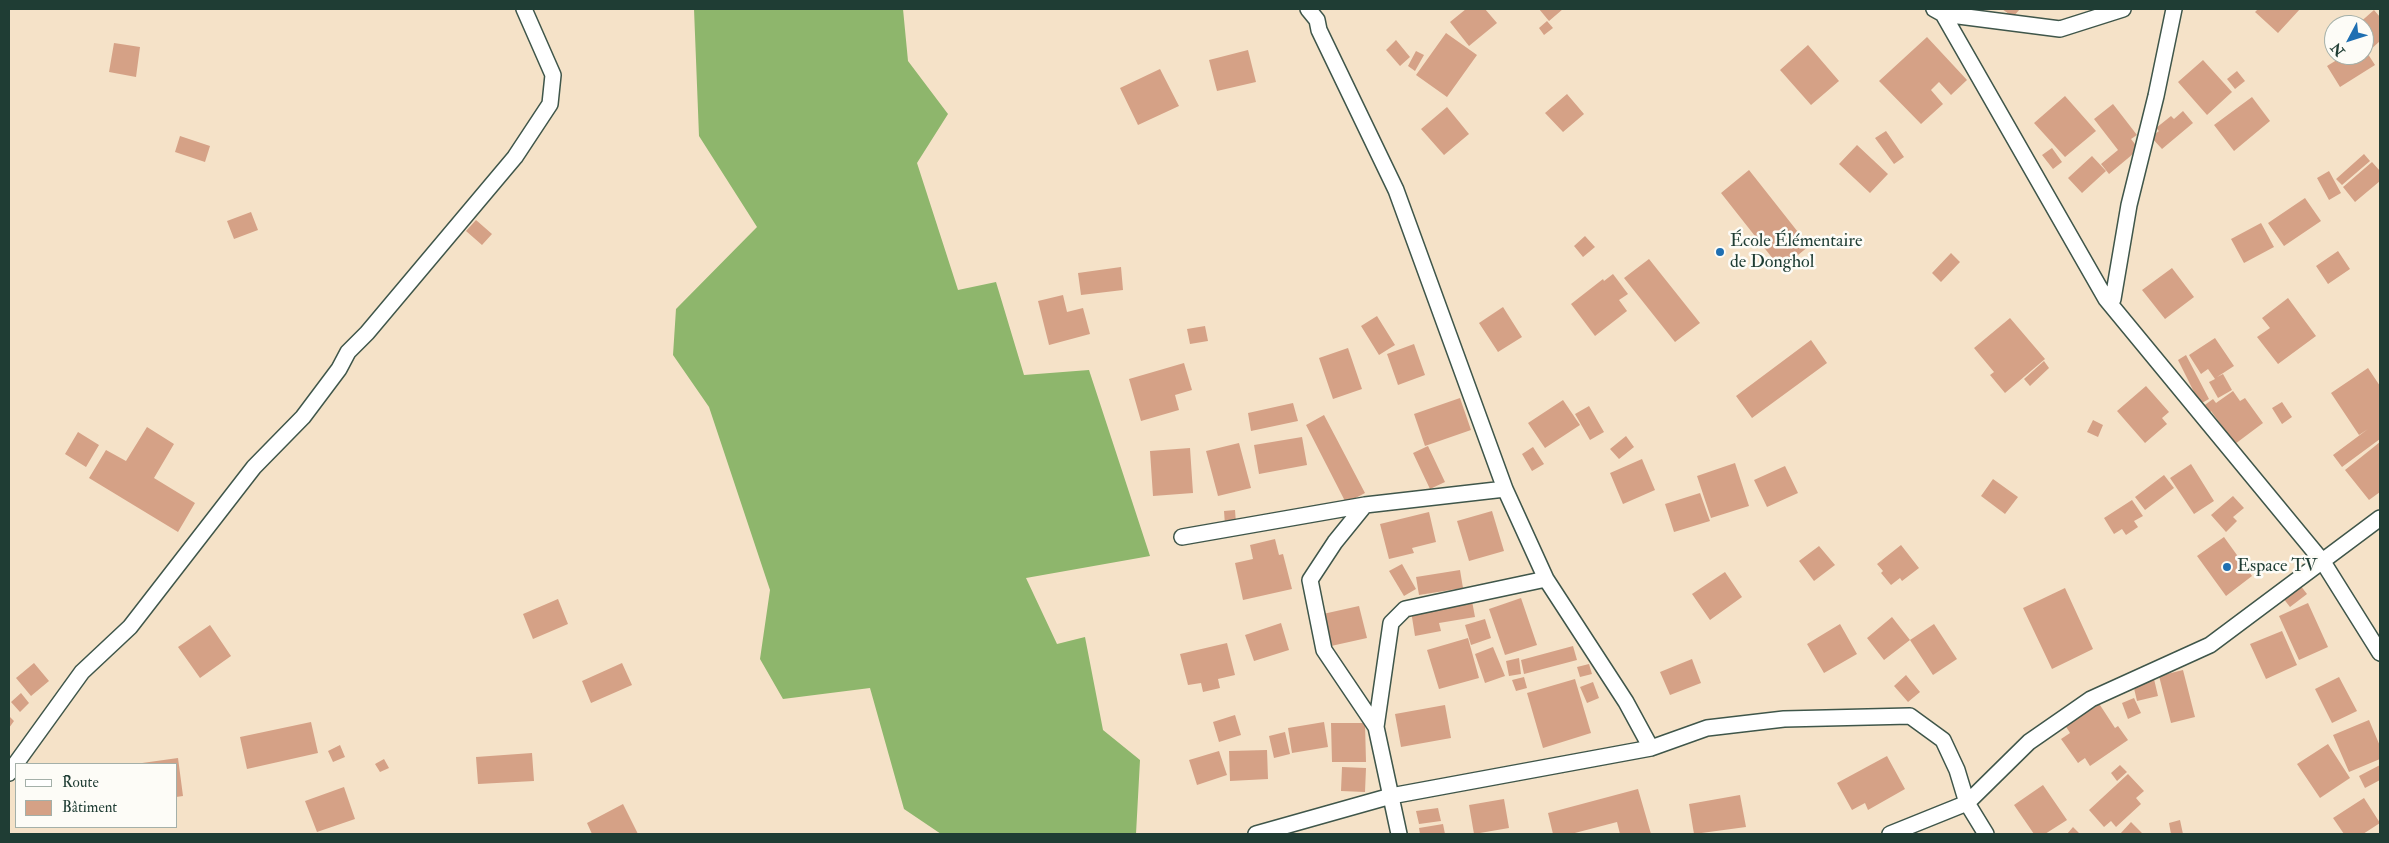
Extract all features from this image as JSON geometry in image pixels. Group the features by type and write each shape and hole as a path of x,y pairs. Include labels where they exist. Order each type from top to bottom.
{"street":[{"path":"16,763 82,672 130,626 254,467 303,417 339,369 348,352 367,333 515,157 550,104 553,75 524,9"},
{"path":"1308,9 1316,20 1319,30 1396,190 1505,488 1546,579 1626,702 1651,748"},
{"path":"1938,12 2060,29 2123,9"},
{"path":"2110,303 2113,299 2129,205 2156,96 2174,9"},
{"path":"1938,12 2110,303 2324,562 2380,653"},
{"path":"1182,538 1365,505 1505,488"},
{"path":"1365,505 1335,542 1310,580 1324,650 1376,727"},
{"path":"1890,834 1967,803 2029,742 2091,699 2210,645 2324,562 2380,518"},
{"path":"1399,834 1376,727 1392,623 1405,609 1546,579"},
{"path":"1256,834 1391,796 1651,748 1707,728 1784,719 1910,716 1943,740 1957,770 1967,803 1986,834"}],"green space":[{"path":"694,9 903,9 908,61 948,114 917,163 958,290 996,282 1024,375 1089,370 1150,556 1026,578 1057,644 1085,637 1103,730 1140,760 1136,834 941,834 904,809 870,688 783,699 760,659 770,590 709,407 673,355 676,309 757,227 699,136"}],"building":[{"path":"1466,9 1485,9 1497,23 1469,46 1450,22"},
{"path":"1539,9 1563,9 1549,21"},
{"path":"2002,9 2020,9 2013,17"},
{"path":"2258,9 2300,9 2278,33 2255,12"},
{"path":"2374,10 2380,17 2380,41 2374,46 2374,15 2368,15"},
{"path":"1547,21 1553,28 1544,35 1539,28"},
{"path":"1446,33 1477,55 1447,97 1416,75"},
{"path":"1927,37 1967,80 1951,95 1939,82 1931,90 1943,104 1921,124 1879,81"},
{"path":"1396,40 1410,57 1400,66 1386,50"},
{"path":"114,43 140,47 136,77 109,72"},
{"path":"1808,45 1839,81 1811,105 1780,70"},
{"path":"1248,50 1256,82 1217,91 1209,60"},
{"path":"1416,51 1424,55 1415,71 1408,66"},
{"path":"2203,60 2232,92 2207,115 2178,82"},
{"path":"2374,63 2375,65 2340,87 2327,66 2374,65"},
{"path":"1160,69 1179,106 1138,125 1120,88"},
{"path":"2237,71 2245,81 2235,89 2227,79"},
{"path":"1567,94 1584,114 1563,132 1545,113"},
{"path":"2065,96 2096,131 2065,157 2034,123"},
{"path":"2252,97 2270,121 2234,151 2214,125"},
{"path":"2113,104 2137,135 2131,139 2139,149 2109,174 2101,164 2118,150 2094,119"},
{"path":"1447,107 1469,134 1444,155 1421,129"},
{"path":"2183,111 2193,123 2162,149 2151,137 2159,131 2156,128 2171,116 2174,119"},
{"path":"1886,131 1904,157 1894,164 1875,138"},
{"path":"180,136 210,146 205,162 175,152"},
{"path":"1857,145 1888,174 1870,193 1839,164"},
{"path":"2052,148 2062,162 2053,169 2042,155"},
{"path":"2364,154 2370,161 2342,185 2336,179"},
{"path":"2092,156 2106,171 2082,193 2068,178"},
{"path":"2372,162 2380,171 2380,181 2355,202 2343,187"},
{"path":"1749,170 1809,246 1781,269 1721,193"},
{"path":"2329,171 2341,193 2329,200 2317,178"},
{"path":"2305,198 2321,221 2284,246 2268,223"},
{"path":"251,212 258,230 234,239 227,221"},
{"path":"476,220 492,234 482,245 466,231"},
{"path":"2261,223 2274,247 2244,263 2231,239"},
{"path":"1585,236 1595,247 1583,257 1574,246"},
{"path":"2338,251 2350,269 2328,284 2316,266"},
{"path":"1951,253 1960,262 1941,282 1932,273"},
{"path":"1649,259 1700,323 1675,342 1624,278"},
{"path":"1121,267 1123,290 1081,295 1078,273"},
{"path":"2172,268 2194,297 2165,319 2142,290"},
{"path":"1613,274 1628,294 1619,300 1627,311 1595,336 1571,304 1603,279 1604,281"},
{"path":"1063,295 1067,312 1083,308 1090,334 1049,345 1038,301"},
{"path":"2288,298 2316,336 2278,364 2257,337 2270,328 2262,318"},
{"path":"1503,307 1522,337 1498,352 1479,323"},
{"path":"1377,316 1395,345 1379,355 1361,326"},
{"path":"2010,318 2045,359 2005,393 1990,375 1994,372 1974,348"},
{"path":"1205,326 1208,341 1190,344 1187,329"},
{"path":"2215,338 2234,366 2217,377 2223,374 2232,390 2218,398 2209,382 2215,379 2208,369 2201,374 2189,355"},
{"path":"1811,340 1827,363 1752,418 1736,396"},
{"path":"1414,344 1425,375 1398,385 1387,354"},
{"path":"1348,348 1362,389 1333,399 1319,358"},
{"path":"2186,355 2209,399 2200,404 2178,360"},
{"path":"2044,361 2049,368 2030,386 2024,379"},
{"path":"1184,363 1192,390 1175,395 1179,410 1141,421 1129,379"},
{"path":"2368,368 2380,386 2380,439 2342,467 2333,455 2368,429 2359,435 2331,393"},
{"path":"2146,386 2169,412 2162,418 2167,424 2145,443 2117,411"},
{"path":"2233,391 2240,401 2245,398 2263,423 2235,444 2211,411 2208,414 2202,407 2213,399 2216,403"},
{"path":"1460,398 1471,430 1425,446 1414,414"},
{"path":"1563,400 1580,425 1545,448 1528,423"},
{"path":"2282,402 2292,417 2282,424 2272,408"},
{"path":"1293,403 1298,421 1251,431 1248,413"},
{"path":"1589,406 1604,432 1590,440 1575,414"},
{"path":"1324,415 1365,493 1346,503 1306,425"},
{"path":"2093,420 2103,425 2098,437 2087,432"},
{"path":"147,427 174,444 154,478 195,503 178,532 89,478 106,450 126,461"},
{"path":"78,432 99,445 86,467 65,454"},
{"path":"1626,436 1634,447 1619,459 1610,449"},
{"path":"1302,437 1307,465 1259,474 1254,445"},
{"path":"2380,442 2380,492 2369,500 2345,470"},
{"path":"1239,443 1251,488 1218,496 1206,451"},
{"path":"1428,446 1445,482 1430,489 1413,453"},
{"path":"1533,447 1544,464 1532,471 1522,454"},
{"path":"1190,448 1193,493 1153,496 1150,451"},
{"path":"1642,459 1655,490 1623,504 1610,473"},
{"path":"1735,463 1749,506 1711,518 1697,476"},
{"path":"2191,464 2214,501 2194,514 2170,478"},
{"path":"1785,466 1798,493 1767,507 1754,480"},
{"path":"2164,475 2174,488 2145,510 2135,497"},
{"path":"1993,479 2018,497 2005,514 1981,496"},
{"path":"1700,493 1710,521 1674,532 1665,504"},
{"path":"2233,496 2244,508 2233,517 2237,521 2226,532 2211,515"},
{"path":"2132,500 2143,516 2134,521 2138,527 2126,535 2122,529 2114,534 2104,518"},
{"path":"1235,510 1236,524 1225,525 1224,511"},
{"path":"1492,511 1504,551 1469,561 1457,521"},
{"path":"1429,512 1436,542 1412,548 1414,553 1389,559 1380,524"},
{"path":"2224,537 2252,576 2226,596 2197,556"},
{"path":"1275,539 1279,555 1283,554 1292,589 1243,600 1235,563 1253,559 1250,545"},
{"path":"1901,545 1919,568 1902,581 1900,578 1891,585 1881,573 1883,571 1877,564"},
{"path":"1819,546 1835,565 1814,581 1799,561"},
{"path":"1402,564 1416,589 1404,596 1389,571"},
{"path":"1460,570 1463,588 1419,595 1416,577"},
{"path":"1725,572 1742,597 1710,620 1692,594"},
{"path":"2300,585 2307,594 2290,607 2283,598"},
{"path":"2065,588 2093,649 2052,669 2023,608"},
{"path":"1521,598 1537,645 1505,655 1489,609"},
{"path":"558,599 568,624 533,639 523,614"},
{"path":"1472,601 1475,617 1439,623 1441,631 1415,636 1411,611"},
{"path":"2308,603 2328,647 2299,660 2279,616"},
{"path":"1359,606 1367,638 1331,646 1323,614"},
{"path":"1892,617 1910,640 1884,660 1867,638"},
{"path":"1485,619 1491,638 1471,645 1465,625"},
{"path":"1281,623 1289,650 1254,661 1245,635"},
{"path":"1840,624 1857,654 1824,673 1807,644"},
{"path":"1934,624 1957,659 1933,675 1910,640"},
{"path":"210,625 231,656 200,678 178,647"},
{"path":"2282,631 2297,665 2266,679 2250,644"},
{"path":"1468,638 1479,678 1439,689 1427,650"},
{"path":"1227,643 1235,675 1218,679 1220,688 1203,692 1201,683 1188,685 1180,654"},
{"path":"1573,646 1577,660 1524,674 1521,660"},
{"path":"1493,647 1505,676 1485,683 1475,654"},
{"path":"1519,658 1521,674 1509,676 1506,661"},
{"path":"1692,659 1701,683 1670,695 1660,672"},
{"path":"34,663 49,681 31,696 16,678"},
{"path":"622,663 632,685 591,703 582,681"},
{"path":"1589,664 1592,674 1580,677 1577,667"},
{"path":"2183,670 2195,717 2171,723 2159,676"},
{"path":"1906,675 1920,692 1908,702 1894,686"},
{"path":"1524,677 1527,688 1516,691 1512,680"},
{"path":"2339,677 2357,711 2332,723 2315,689"},
{"path":"1575,679 1591,733 1543,748 1527,693"},
{"path":"2154,679 2158,696 2137,701 2133,684"},
{"path":"1593,682 1599,698 1587,703 1580,687"},
{"path":"21,693 29,703 20,712 11,702"},
{"path":"2134,698 2141,713 2128,719 2122,703"},
{"path":"2098,702 2115,728 2118,726 2128,740 2090,766 2085,758 2078,763 2061,739 2070,733 2065,725"},
{"path":"1445,705 1451,738 1401,747 1395,714"},
{"path":"1235,715 1241,735 1219,742 1213,722"},
{"path":"9,716 14,721 9,728"},
{"path":"2369,720 2380,746 2380,759 2349,772 2333,735"},
{"path":"311,722 318,753 247,769 240,737"},
{"path":"1324,722 1328,747 1292,753 1288,728"},
{"path":"1331,723 1365,723 1366,762 1332,762"},
{"path":"1285,732 1290,754 1274,758 1269,736"},
{"path":"2328,744 2350,778 2320,798 2297,764"},
{"path":"340,745 345,757 333,762 328,751"},
{"path":"1267,750 1268,779 1230,781 1229,751"},
{"path":"1219,751 1227,775 1197,785 1189,760"},
{"path":"532,753 534,781 478,784 476,757"},
{"path":"1887,756 1905,789 1868,810 1865,803 1852,810 1837,783"},
{"path":"178,758 183,796 178,797 178,763 142,763"},
{"path":"384,759 389,768 380,772 375,764"},
{"path":"2120,765 2127,772 2117,781 2111,773"},
{"path":"2380,765 2380,780 2365,788 2359,776"},
{"path":"1342,767 1366,768 1365,792 1341,791"},
{"path":"2128,774 2144,791 2136,798 2141,804 2116,827 2111,821 2104,827 2089,810"},
{"path":"2043,785 2067,820 2045,834 2034,834 2014,805"},
{"path":"344,787 355,819 317,832 305,801"},
{"path":"1638,789 1651,834 1620,834 1617,822 1571,834 1553,834 1548,813"},
{"path":"1740,795 1746,827 1694,834 1689,804"},
{"path":"2364,798 2380,823 2363,834 2344,834 2333,818"},
{"path":"1504,799 1509,828 1474,834 1469,805"},
{"path":"623,804 638,834 592,834 587,823"},
{"path":"1438,808 1441,821 1419,824 1416,811"},
{"path":"2180,820 2183,834 2171,834 2169,823"},
{"path":"2131,822 2143,834 2120,834"},
{"path":"1443,824 1445,834 1420,834 1419,828"},
{"path":"2073,827 2080,834 2067,834"}],"place":[{"name":"École Élémentaire de Donghol","path":"1720,252"},
{"name":"Espace TV","path":"2227,567"}]}
